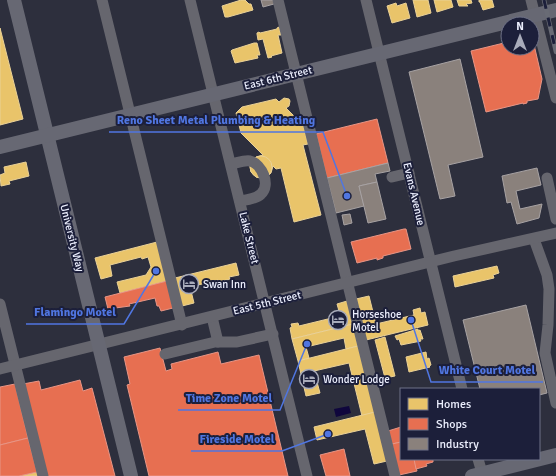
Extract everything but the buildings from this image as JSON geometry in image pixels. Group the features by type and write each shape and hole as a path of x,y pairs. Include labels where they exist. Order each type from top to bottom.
{"main road":[{"name":"University Way","path":"14,0 131,476"},
{"name":"East 6th Street","path":"0,147 556,10"},
{"path":"540,459 556,455"},
{"path":"479,475 537,460"}],"street":[{"path":"102,0 182,325"},
{"name":"Lake Street","path":"190,0 307,476"},
{"path":"278,0 338,235 348,284 395,476"},
{"name":"Evans Avenue","path":"366,0 462,388"},
{"path":"531,0 556,98"},
{"path":"231,164 246,161 256,164 264,175 264,188 261,194 240,201"},
{"path":"392,177 409,173"},
{"path":"547,178 556,219"},
{"name":"East 5th Street","path":"0,369 430,263 556,234"},
{"path":"534,239 547,275 549,289 548,325 545,353 556,403"},
{"path":"0,304 43,476"},
{"path":"212,317 218,342"},
{"path":"165,354 218,342 237,342 272,334"},
{"path":"478,460 479,475"}],"shaded area":[{"path":"349,406 351,413 336,417 334,409"}],"railway":[{"path":"544,0 556,52"}],"place":[{"name":"Reno Sheet Metal Plumbing & Heating","path":"347,196"},
{"name":"Flamingo Motel","path":"156,271"},
{"name":"Swan Inn","path":"189,284"},
{"name":"Horseshoe Motel","path":"338,320"},
{"name":"White Court Motel","path":"411,320"},
{"name":"Time Zone Motel","path":"307,344"},
{"name":"Wonder Lodge","path":"309,379"},
{"name":"Fireside Motel","path":"328,434"}]}
